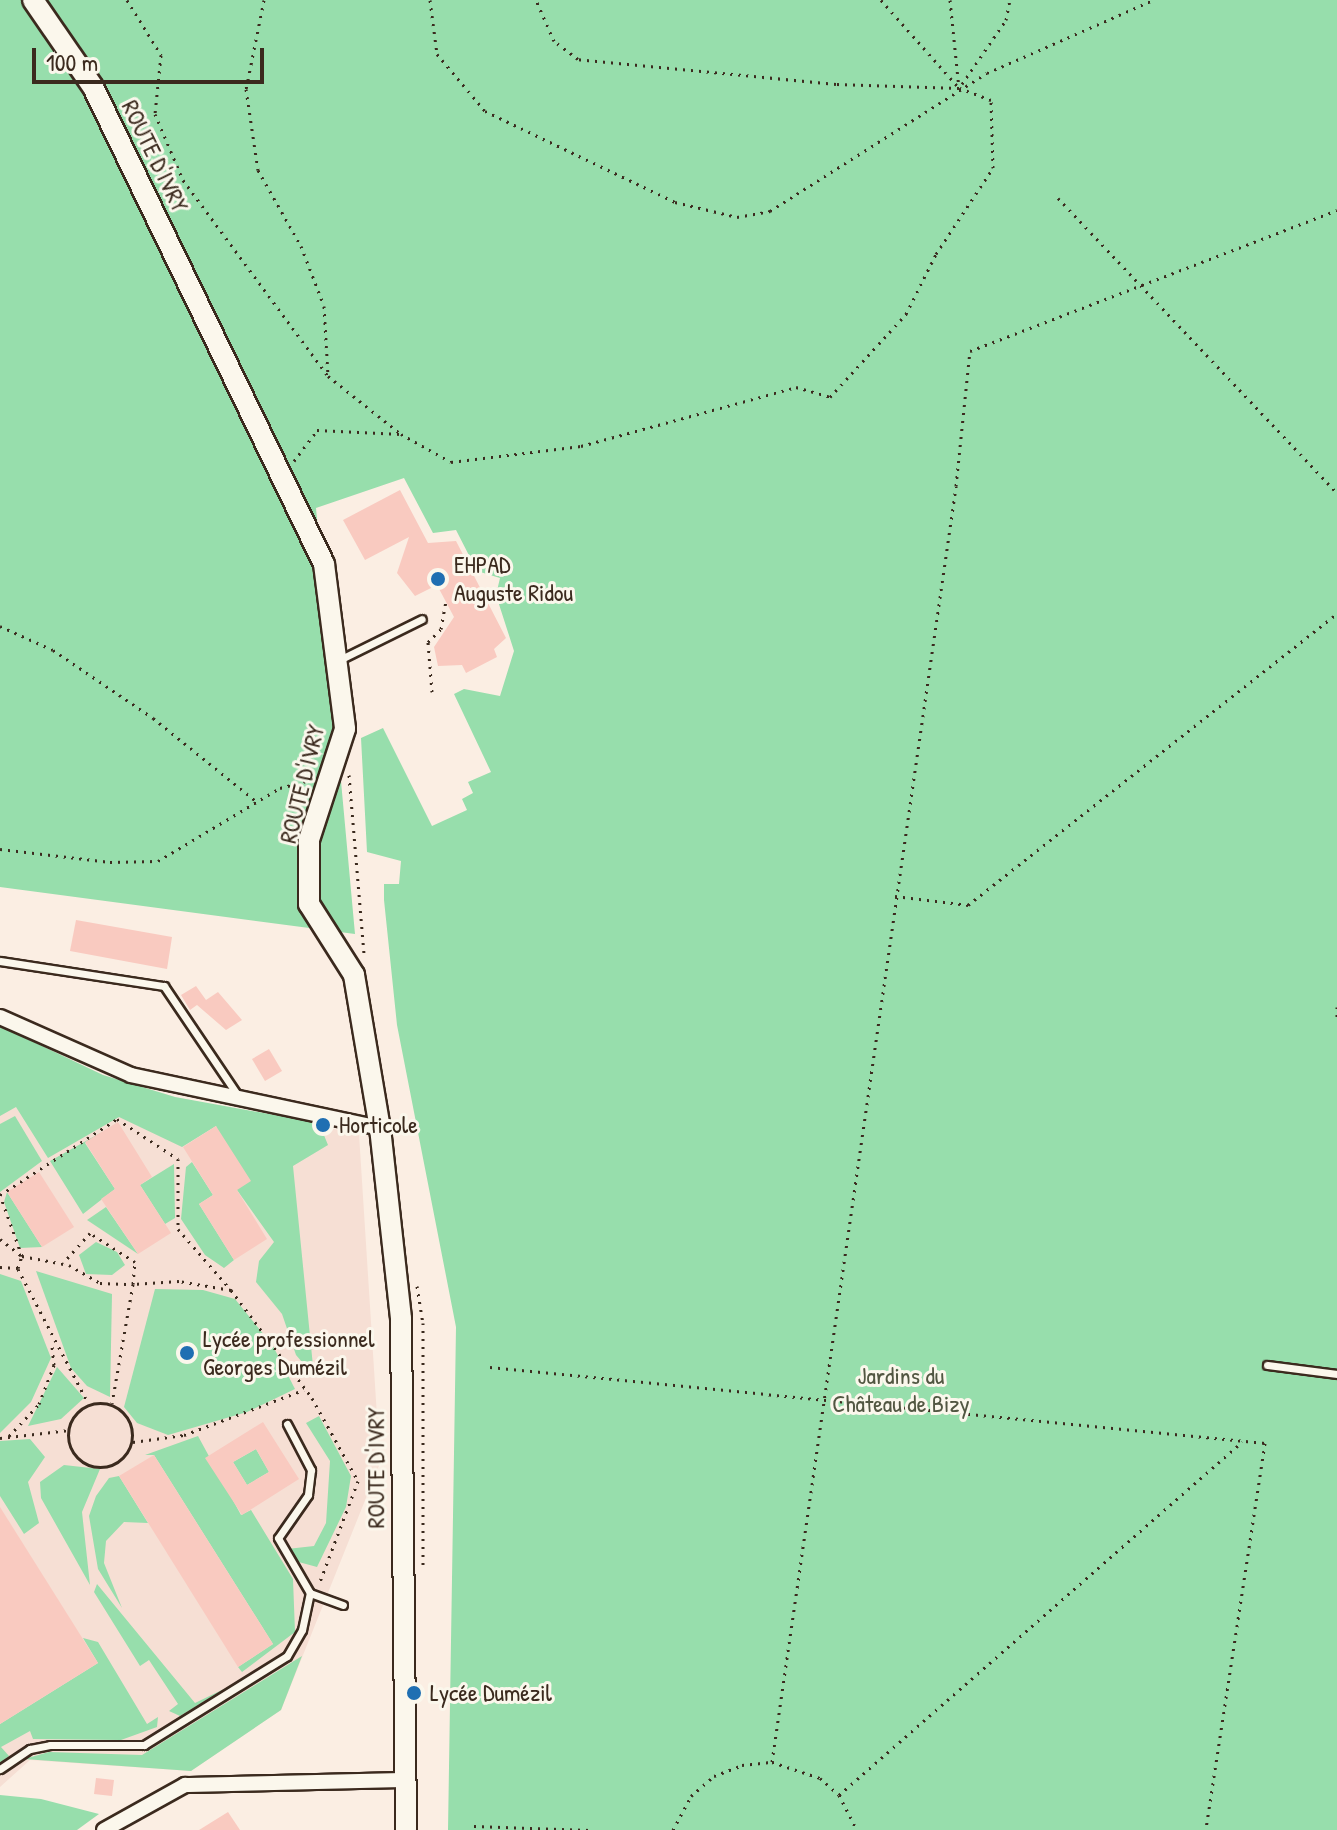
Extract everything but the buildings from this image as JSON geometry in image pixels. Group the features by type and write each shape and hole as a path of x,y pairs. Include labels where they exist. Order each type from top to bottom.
{"street":[{"name":"ROUTE D'IVRY","path":"33,0 93,87 324,564 339,660 345,729 309,840 309,904 354,975 380,1128 401,1319 406,1830"},
{"path":"0,1017 131,1075 380,1128"},
{"path":"104,1830 185,1785 286,1786 406,1780"}],"lane":[{"path":"339,660 422,619"},
{"path":"0,961 164,986 240,1099"},
{"path":"1267,1365 1337,1374"},
{"path":"287,1424 311,1470 308,1495 278,1538 310,1593 343,1605"},
{"path":"0,1769 30,1749 50,1745 144,1745 287,1656 302,1630 310,1593"}],"path":[{"path":"127,0 161,55 155,114 183,180 328,376 401,434 451,462 581,446 796,387 830,397 906,314 936,254 993,168 991,100 959,88 836,84 578,59 554,41 536,0"},
{"path":"264,0 246,89 258,170 301,246 324,306 328,376"},
{"path":"430,0 437,54 485,111 675,202 737,217 770,211 959,88 1153,0"},
{"path":"881,0 959,88"},
{"path":"950,0 959,88"},
{"path":"959,88 1006,20 1010,0"},
{"path":"1058,198 1337,493"},
{"path":"772,1762 894,895 956,486 970,351 1337,210"},
{"path":"282,477 317,430 401,434"},
{"path":"432,692 428,642 441,629 446,601"},
{"path":"894,895 968,905 1337,614"},
{"path":"0,626 53,650 153,718 258,802"},
{"path":"0,849 110,862 158,861 280,788 330,775"},
{"path":"1337,1007 1337,1020"},
{"path":"88,1403 52,1344 18,1268 22,1256 0,1195 73,1142 123,1119 178,1159 178,1229 231,1290 304,1390 358,1481 322,1579 310,1593"},
{"path":"63,1263 90,1233 135,1262 112,1403"},
{"path":"0,1239 22,1256 63,1263 100,1283 179,1281 231,1290"},
{"path":"0,1267 18,1268"},
{"path":"9,1436 39,1404 54,1365 52,1344"},
{"path":"490,1367 824,1405 1265,1443 1206,1830"},
{"path":"133,1442 184,1435 304,1390"},
{"path":"88,1403 112,1403 130,1418 133,1442 123,1459 105,1467 82,1462 68,1443 71,1420 88,1403"},
{"path":"0,1438 70,1430"},
{"path":"839,1795 1242,1441"},
{"path":"673,1830 691,1796 714,1776 772,1762 797,1767 839,1795 857,1830"},
{"path":"474,1826 591,1830"}],"shaded area":[{"name":"Lycée professionnel Georges Dumézil","path":"0,1026 103,1075 175,1097 359,1134 380,1463 281,1710 191,1771 30,1760 0,1787"}],"green space":[{"name":"Jardins du Château de Bizy","path":"0,0 1337,0 1337,1830 448,1830 456,1327 397,1025 384,884 399,884 401,861 367,852 361,738 383,728 432,826 467,810 462,799 473,793 468,782 491,772 454,694 464,689 500,696 514,651 496,595 500,578 477,571 456,530 433,533 404,478 316,508 355,934 0,887"},
{"path":"0,1026 103,1075 175,1097 319,1123 328,1145 293,1166 314,1376 296,1355 282,1314 256,1282 259,1261 274,1242 237,1190 216,1126 182,1147 119,1117 48,1158 16,1107 0,1116"},
{"path":"15,1116 42,1161 0,1192 0,1124"},
{"path":"102,1132 85,1143 115,1189 83,1214 50,1161"},
{"path":"192,1162 213,1195 199,1204 234,1260 224,1268 205,1255 181,1219 186,1167"},
{"path":"174,1164 175,1218 165,1224 140,1185"},
{"path":"7,1192 42,1247 20,1248 4,1202"},
{"path":"106,1207 138,1254 87,1220"},
{"path":"96,1242 117,1252 125,1265 112,1275 86,1274 79,1255"},
{"path":"36,1271 112,1294 110,1397 87,1386 71,1368"},
{"path":"0,1274 21,1281 51,1358 31,1402 0,1433"},
{"path":"155,1289 203,1290 235,1299 273,1346 295,1389 247,1412 168,1435 137,1423 124,1407"},
{"path":"57,1367 84,1398 61,1419 28,1426"},
{"path":"319,1416 351,1476 346,1507 317,1567 295,1561 287,1549 314,1546 326,1523 330,1461 306,1423"},
{"path":"198,1436 241,1515 251,1510 293,1579 295,1632 242,1672 238,1667 273,1644 154,1455 145,1455"},
{"path":"30,1439 45,1457 28,1482 39,1523 24,1534 0,1496 0,1441"},
{"path":"256,1449 269,1472 247,1485 233,1462"},
{"path":"64,1465 100,1469 82,1512 90,1585 41,1498 40,1482"},
{"path":"119,1476 148,1523 124,1522 106,1541 104,1563 122,1608 98,1569 89,1516 96,1496 109,1478"},
{"path":"97,1584 195,1703 224,1689 180,1716 169,1711 178,1704 149,1660 140,1666 94,1592"},
{"path":"83,1638 98,1642 147,1724 158,1717 157,1727 121,1740 33,1739 30,1731 1,1747 9,1756 0,1763 0,1724 98,1663"},
{"path":"302,1656 281,1710 191,1771 24,1759 49,1752 142,1755"},
{"path":"0,1795 41,1799 99,1814 77,1830 0,1830"}],"place":[{"name":"EHPAD Auguste Ridou","path":"438,579"},
{"name":"Horticole","path":"323,1125"},
{"name":"Lycée professionnel Georges Dumézil","path":"187,1353"},
{"name":"Lycée Dumézil","path":"414,1693"}]}
